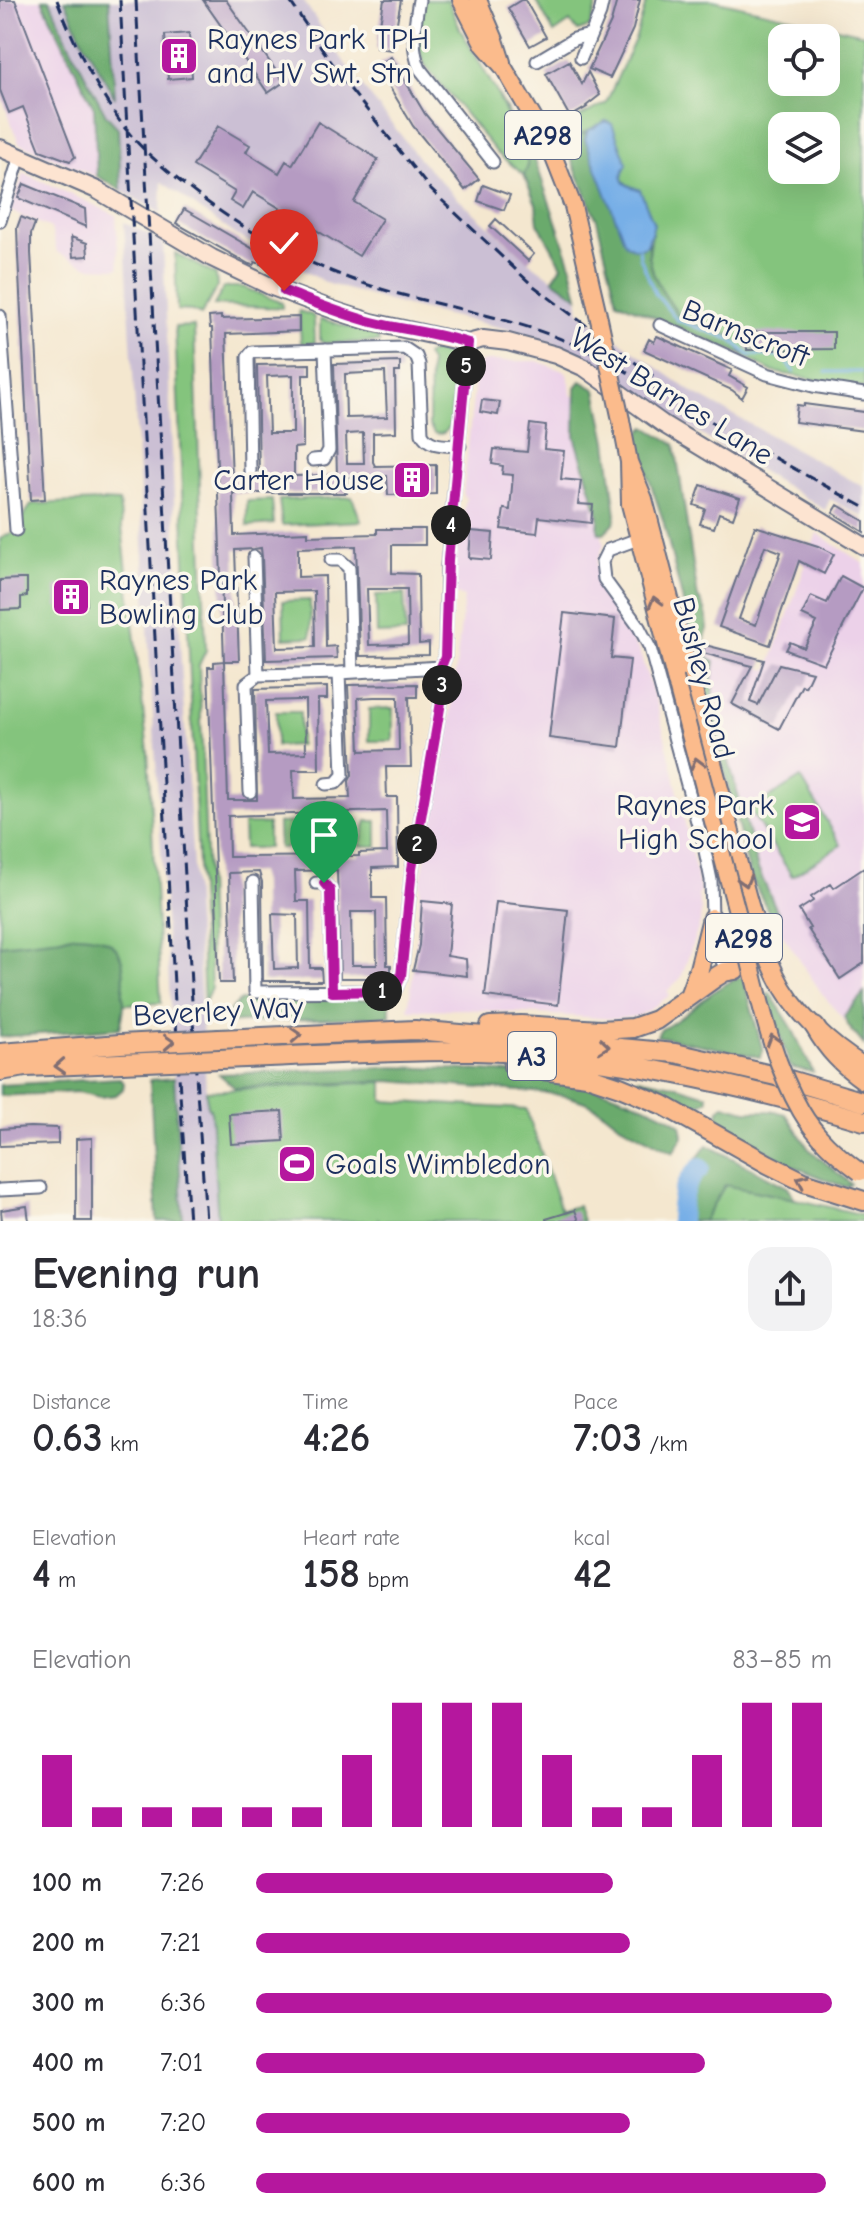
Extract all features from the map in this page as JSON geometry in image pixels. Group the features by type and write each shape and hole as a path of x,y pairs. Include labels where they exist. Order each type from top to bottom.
{"highway":[{"path":"689,996 712,918"},
{"path":"415,1030 521,1025 625,1030 656,1020 724,972 735,970"},
{"name":"A298","path":"815,1027 827,1048 864,1080"},
{"name":"Beverley Way","path":"0,1071 219,1039 415,1030 675,1053 776,1076 864,1102"},
{"name":"Beverley Way","path":"0,1053 120,1053 219,1059 477,1051 571,1059 671,1073 747,1089 864,1121"},
{"path":"391,1052 587,1076 663,1105 804,1182 864,1201"}],"main road":[{"name":"Bushey Road","path":"461,0 484,45 504,68 549,145 573,206 621,420 629,462 630,504 638,539 781,1067 797,1104 817,1134 836,1154 862,1173"},
{"name":"Bushey Road","path":"478,0 504,68"},
{"name":"West Barnes Lane","path":"0,148 97,190 212,258 272,287 371,322 468,343 483,339 508,342 556,355 585,368 663,424 864,546"},
{"name":"Bushey Road","path":"629,462 644,499 756,922 776,977"},
{"path":"735,970 776,977"},
{"name":"A298","path":"776,977 815,1027 864,1066"}],"street":[{"path":"419,0 413,41 415,59 493,162"},
{"path":"581,58 603,0"},
{"path":"537,61 574,39 590,35"},
{"path":"0,221 20,156"},
{"path":"0,316 6,477 16,530"},
{"name":"Barnscroft","path":"660,325 767,374 813,386 864,394"},
{"path":"253,882 255,992 387,991 396,988 401,976 412,869 441,704 448,560 468,343"},
{"path":"250,471 248,357 252,352 398,347 411,351 419,364 424,438 433,444 460,446"},
{"path":"313,460 324,459 329,450 325,350"},
{"name":"Bushey Road","path":"638,539 608,550 602,569 604,579 643,633 656,668 705,851 711,880 712,918"},
{"path":"254,557 258,675"},
{"path":"331,560 340,560 349,568 352,672"},
{"path":"250,792 246,684 258,675 441,667"},
{"path":"326,784 336,783 343,775 339,673"},
{"path":"316,883 324,883 330,890 332,992"},
{"path":"712,918 732,936 741,939 749,936 756,922"},
{"path":"712,918 721,960 735,970"},
{"path":"0,1190 41,1188"}],"shaded area":[{"path":"0,0 43,0 94,108 97,177 19,143 0,93"},
{"path":"43,0 303,0 349,69 421,161 456,197 528,261 578,297 580,313 695,394 864,487 864,517 830,499 825,510 669,415 587,359 561,346 516,331 329,284 236,235 162,182 161,213 97,177 94,108"},
{"path":"24,173 116,215 119,268 89,267 57,252 51,228 10,211"},
{"path":"124,222 163,242 181,662 207,1106 211,1111 218,1221 183,1221"},
{"path":"486,361 537,361 566,372 571,395 578,399 602,517 604,544 597,563 598,583 604,598 639,651 657,704 672,766 700,890 700,923 681,978 667,991 670,995 638,1016 615,1019 465,1009 408,1010 421,880 448,737 464,597 453,594 461,514 466,498 463,495 476,369"},
{"name":"Raynes Park High School","path":"817,533 864,564 864,1004 848,1025 823,995 769,914 729,778 707,655 768,670"}],"green space":[{"path":"42,0 50,0 106,115 118,128 121,190 97,176 94,108"},
{"path":"65,0 109,0 115,98 80,35"},
{"path":"423,0 448,0 460,29 497,93 527,160 524,175 497,153 425,65 418,41"},
{"path":"536,0 598,0 590,27 578,31 570,22 554,33"},
{"path":"647,0 713,0 820,24 768,24 768,96 840,96 840,29 864,34 864,388 773,372 744,356 732,336 682,320 653,273 649,256 653,226 640,190 622,179 606,121 575,137 564,125 606,103 636,37"},
{"path":"497,93 534,157 570,262 578,297 553,279 562,266 538,223 536,204 524,175 527,160"},
{"path":"564,125 576,137 588,131 586,135 647,245 649,241 653,273 681,319 732,336 744,356 617,301 597,220 558,128"},
{"path":"175,253 216,275 217,287 201,315 177,310"},
{"path":"224,287 243,287 282,303 282,308 214,305"},
{"path":"299,311 314,318 315,343 301,343"},
{"path":"322,319 377,336 379,342 323,343 320,340"},
{"path":"194,326 206,650 199,665 211,988 204,1004 175,327"},
{"path":"435,350 453,358 456,365 450,426 440,434 434,433 429,425 430,362 426,356"},
{"path":"581,381 596,390 607,441 616,515 614,523 604,533 598,530 599,517 575,436 576,387"},
{"path":"646,427 675,444 698,598 707,618 701,654 715,661 712,680 714,706 758,869 779,915 779,920 774,922 750,876 663,520 646,470 638,434"},
{"path":"352,497 361,521 282,525 279,500"},
{"path":"272,500 274,524 247,526 247,501"},
{"path":"119,502 148,752 161,1003 0,1008 0,539 18,529 32,504"},
{"path":"404,594 406,633 377,634 376,595"},
{"path":"310,600 311,637 284,638 283,601"},
{"path":"393,708 393,741 369,741 369,709"},
{"path":"276,712 300,712 300,745 276,746"},
{"path":"801,778 841,845 792,876 750,810"},
{"path":"358,821 348,847 279,848 278,823"},
{"path":"367,821 377,821 377,846 359,846"},
{"path":"243,824 268,824 268,848 244,848"},
{"path":"71,935 97,937 114,946 120,954 124,1006 120,1028 0,1037 0,945"},
{"path":"743,977 763,1051 760,1057 657,1036 660,1030 711,993"},
{"path":"770,993 791,1026 813,1072 790,1066 767,994"},
{"path":"864,993 864,1045 844,1016"},
{"path":"390,999 390,1016 218,1023 240,1000"},
{"path":"396,1067 521,1074 583,1085 613,1093 667,1116 681,1125 683,1136 673,1153 620,1125 588,1103 547,1093 388,1081 235,1088 219,1074"},
{"path":"120,1078 124,1083 123,1089 116,1095 100,1097 78,1092 0,1096 0,1085"},
{"path":"174,1078 183,1221 157,1221 150,1080"},
{"path":"638,1078 707,1095 708,1100 700,1104 683,1103 636,1081"},
{"path":"383,1082 383,1101 526,1109 561,1210 578,1206 583,1221 218,1221 211,1111 207,1106 206,1091"},
{"path":"724,1105 746,1111 786,1114 809,1149 851,1184 842,1186 790,1165 720,1123 719,1109"},
{"path":"707,1145 789,1188 795,1199 725,1185 703,1221 675,1221 679,1183"},
{"path":"725,1185 864,1215 864,1221 703,1221"}],"water":[{"path":"606,121 612,124 627,164 622,175 623,182 640,190 654,224 647,245 641,248 625,243 585,139 588,131"}],"building":[{"path":"0,0 15,0 75,157 70,161 40,150 23,107 9,113 0,90"},
{"path":"203,0 226,0 284,82 268,93"},
{"path":"384,0 401,0 392,50 376,48"},
{"path":"525,0 546,37 530,46 508,8"},
{"path":"617,0 640,0 633,29 610,78 589,69 611,22"},
{"name":"Raynes Park TPH and HV Swt. Stn","path":"189,33 192,77 168,79 165,35"},
{"path":"391,57 425,114 479,179 465,190 413,126 377,66"},
{"path":"569,61 582,84 588,72 600,95 570,117 546,74"},
{"path":"318,122 378,159 354,202 382,219 359,256 253,192 243,209 230,201 235,192 193,166 218,126 250,145 246,152 279,173 286,161 292,165"},
{"path":"24,184 85,209 86,227 18,198"},
{"path":"483,185 510,195 504,210 478,201"},
{"path":"184,209 264,255 286,264 283,272 255,262 249,264 176,223"},
{"path":"21,217 35,223 31,234 31,253 45,499 31,500 17,228"},
{"path":"496,219 534,254 528,261 490,226"},
{"path":"71,237 87,243 88,256 73,257"},
{"path":"209,317 299,317 299,331 226,334 232,478 259,477 257,365 310,364 310,375 303,375 303,447 294,448 294,476 337,475 334,364 400,362 400,372 395,372 396,432 373,433 373,462 375,466 436,465 436,494 388,495 387,476 347,477 347,493 233,493 234,535 308,532 308,536 377,534 377,529 425,529 425,545 392,545 392,573 418,574 419,644 429,643 429,655 360,656 356,546 298,548 298,577 325,576 326,647 336,646 337,658 266,660 261,548 235,550 239,661 224,661 212,328","holes":["385,372 387,417 346,418 345,374","293,375 293,433 269,433 267,376","363,433 364,463 347,463 346,434","367,589 407,589 408,644 369,645","314,591 315,647 277,648 275,592"]},
{"path":"747,332 834,332 834,349 747,350"},
{"path":"657,336 732,370 729,376 748,387 742,398 732,390 644,350 649,339 654,342"},
{"path":"482,400 500,402 498,415 480,412"},
{"path":"797,405 864,412 864,431 795,422"},
{"path":"530,424 546,426 544,449 564,451 561,479 581,481 578,504 593,505 591,523 539,517 537,533 501,529 504,509 510,510 513,475 502,474 503,466 492,464 494,449 527,452"},
{"path":"701,485 740,498 733,518 719,513 714,528 700,524 705,509 694,505"},
{"path":"838,505 864,521 864,532 833,513"},
{"path":"755,526 834,554 824,574 799,561 770,645 719,627","holes":["765,546 781,552 756,625 739,619"]},
{"path":"471,531 493,533 491,560 469,558"},
{"path":"841,576 863,588 824,664 786,650 790,642 804,648 817,622 802,615 811,596 827,603"},
{"path":"27,579 27,596 21,597 21,609 0,610 0,580"},
{"name":"Raynes Park Bowling Club","path":"85,584 87,605 57,607 56,586"},
{"path":"564,613 615,619 611,658 630,660 620,747 549,738"},
{"path":"705,645 764,660 750,702 758,705 779,664 812,672 779,729 732,704 752,666 703,653"},
{"path":"224,661 228,800 257,800 255,689 327,687 327,699 318,699 319,770 293,770 294,799 350,798 349,781 352,775 348,685 417,684 417,697 409,697 411,767 386,767 387,797 397,797 398,867 372,868 372,898 386,898 387,965 391,965 391,978 340,978 337,870 295,871 296,901 309,901 310,968 321,968 322,981 263,981 262,882 259,872 229,873 233,983 219,983 208,667 214,667 214,662","holes":["398,697 399,750 360,751 358,698","305,700 306,753 268,754 266,701","386,811 387,852 359,853 359,856 229,857 228,816","351,912 376,912 377,965 352,965","272,914 297,915 298,968 274,969"]},
{"path":"864,868 864,963 840,979 799,910 813,901 811,897 831,884 834,888"},
{"path":"422,901 452,904 447,956 466,959 467,976 413,970 419,945"},
{"path":"496,902 568,910 558,1005 485,996"},
{"path":"282,1111 284,1141 231,1144 229,1114"},
{"path":"58,1128 58,1144 0,1146 0,1129"},
{"path":"92,1138 92,1221 76,1221 76,1139"},
{"path":"27,1206 29,1221 2,1221 1,1210"},
{"path":"575,1210 579,1221 546,1221 546,1219"}],"waterway":[{"path":"639,249 655,293 677,320 730,339 749,355 782,356 794,372"},
{"path":"826,372 861,372"},
{"path":"680,1221 684,1192 700,1168"}],"railway":[{"path":"57,0 93,79 128,131 165,168 254,233 305,260 360,282 524,326 585,349 864,507"},
{"path":"120,0 189,1221"},
{"path":"136,0 206,1221"},
{"path":"289,0 347,85 430,189 531,284 653,376"}],"place":[{"name":"Raynes Park TPH and HV Swt. Stn","path":"179,56"},
{"name":"Carter House","path":"412,480"},
{"name":"Raynes Park Bowling Club","path":"71,597"},
{"name":"Raynes Park High School","path":"802,822"},
{"name":"Goals Wimbledon","path":"297,1164"}],"route":[{"path":"284,291 371,322 468,343 448,560 445,657 441,667 443,691 412,869 401,976 396,988 387,991 332,992 330,890 324,883"}]}
